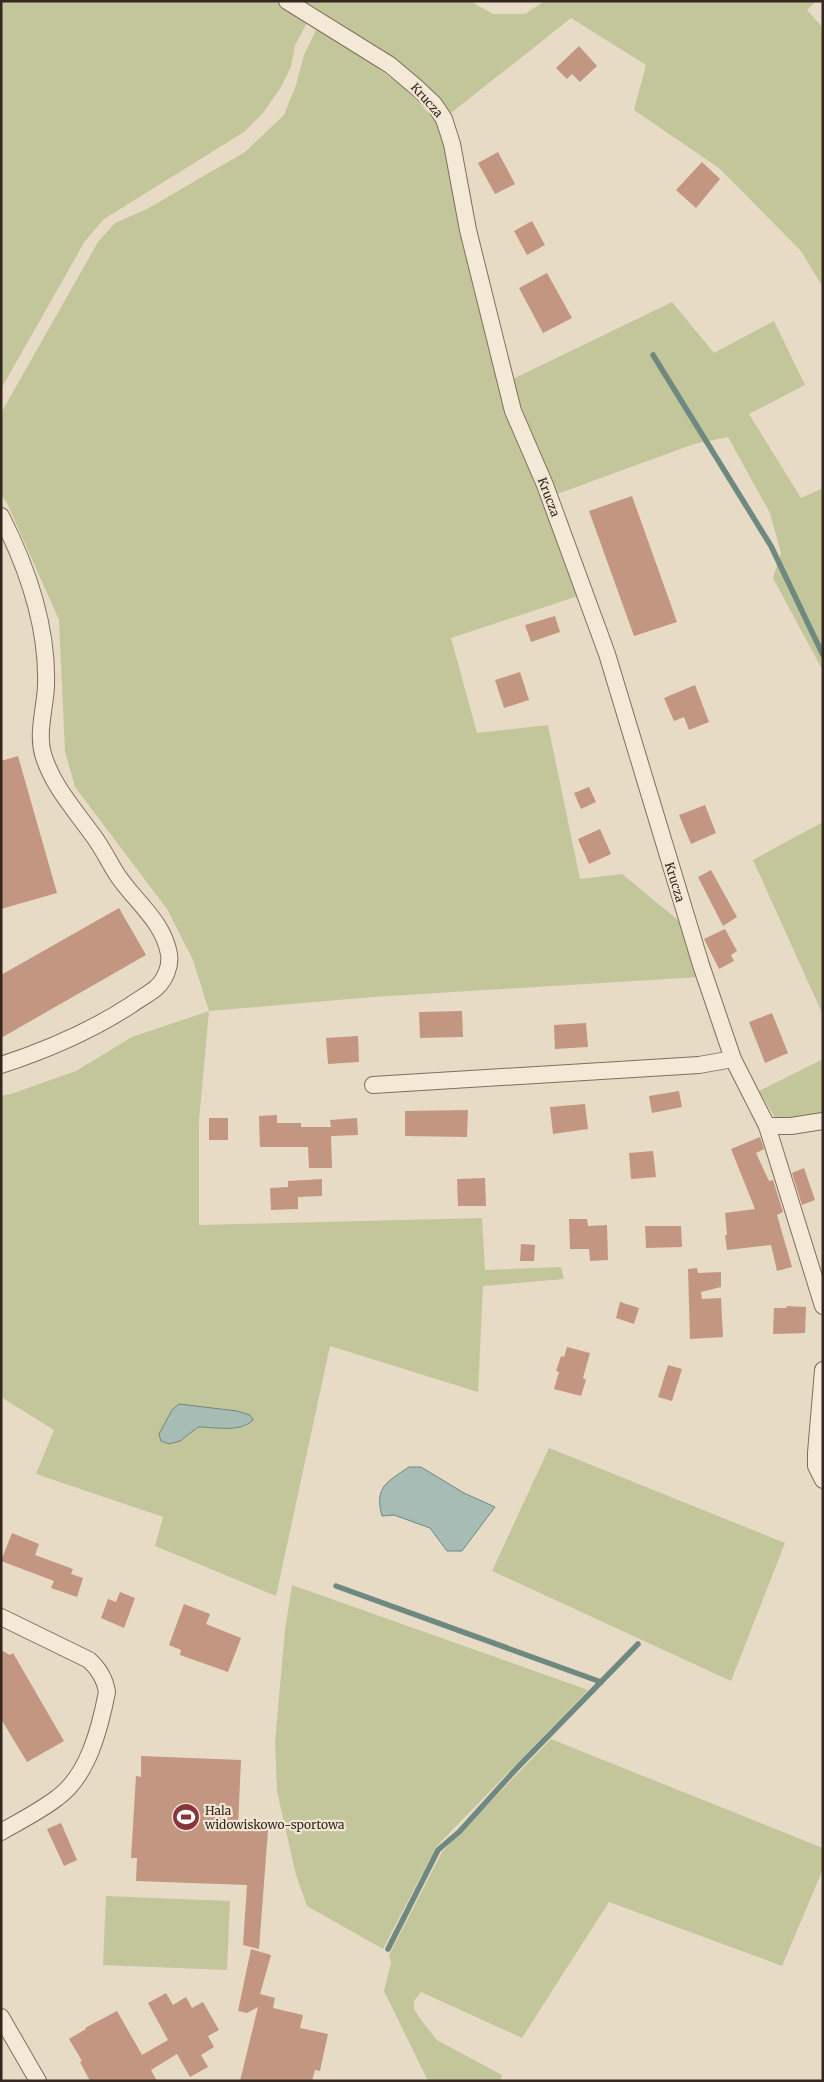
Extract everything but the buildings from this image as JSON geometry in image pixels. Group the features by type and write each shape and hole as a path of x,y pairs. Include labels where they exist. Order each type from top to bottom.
{"street":[{"name":"Krucza","path":"288,1 390,65 416,86 434,104 444,119 452,144 468,230 513,411 545,484 607,654 673,875 733,1060 767,1126 823,1306"},
{"path":"1,516 22,563 41,623 46,651 46,686 41,740 42,753 60,790 106,852 116,874 148,910 164,938 169,955 169,968 157,987 115,1015 50,1048 1,1065"},
{"path":"374,1085 689,1066 733,1060"},
{"path":"767,1126 791,1126 823,1121"},
{"path":"823,1370 816,1466 823,1480"},
{"path":"1,1617 90,1660 96,1665 106,1684 96,1737 86,1761 72,1783 58,1798 1,1832"},
{"path":"1,2017 38,2081"}],"green space":[{"path":"1,1 277,1 307,23 295,45 291,67 281,87 263,113 244,132 104,219 85,241 1,389"},
{"path":"299,1 470,1 493,14 525,14 545,1 816,1 807,10 823,28 823,283 821,284 801,251 719,168 634,110 646,65 571,18 451,113 399,68"},
{"path":"319,24 403,87 443,128 449,175 484,317 581,595 451,638 477,733 548,725 580,879 622,874 684,925 699,977 373,997 209,1011 193,960 167,909 75,787 65,751 59,620 7,503 1,495 1,413 98,242 115,223 147,209 245,152 284,115 296,85 304,55"},
{"path":"672,302 714,353 774,321 805,385 749,414 801,498 823,488 823,671 773,578 781,553 770,513 728,437 694,444 557,494 520,405 513,379"},
{"path":"823,822 823,1015 753,860"},
{"path":"209,1011 199,1121 199,1225 482,1218 485,1270 561,1267 564,1279 483,1286 478,1392 330,1346 276,1596 155,1546 163,1517 36,1474 54,1430 1,1397 1,1096 76,1071 132,1037"},
{"path":"823,1059 823,1117 785,1123 774,1116 759,1091"},
{"path":"549,1448 785,1543 731,1681 492,1571"},
{"path":"292,1585 588,1690 436,1847 383,1949 307,1906 296,1875 277,1791 275,1742 285,1630"},
{"path":"551,1739 823,1848 823,1869 782,1966 609,1902 522,2038 421,1992 414,2001 414,2009 437,2040 502,2075 500,2081 428,2081 384,1991 391,1963 389,1955 442,1852"},
{"path":"106,1896 230,1901 227,1970 103,1965"}],"water":[{"path":"179,1404 237,1411 250,1415 253,1420 241,1427 234,1428 198,1427 180,1441 169,1444 161,1441 159,1434 172,1410"},
{"path":"409,1467 421,1467 464,1493 495,1507 462,1551 447,1551 430,1528 394,1515 382,1516 380,1498 384,1486"}],"waterway":[{"path":"653,355 771,546 823,655"},
{"path":"336,1586 601,1682"},
{"path":"388,1949 438,1850 459,1832 517,1768 638,1644"}],"place":[{"name":"Hala widowiskowo-sportowa","path":"186,1817"}]}
